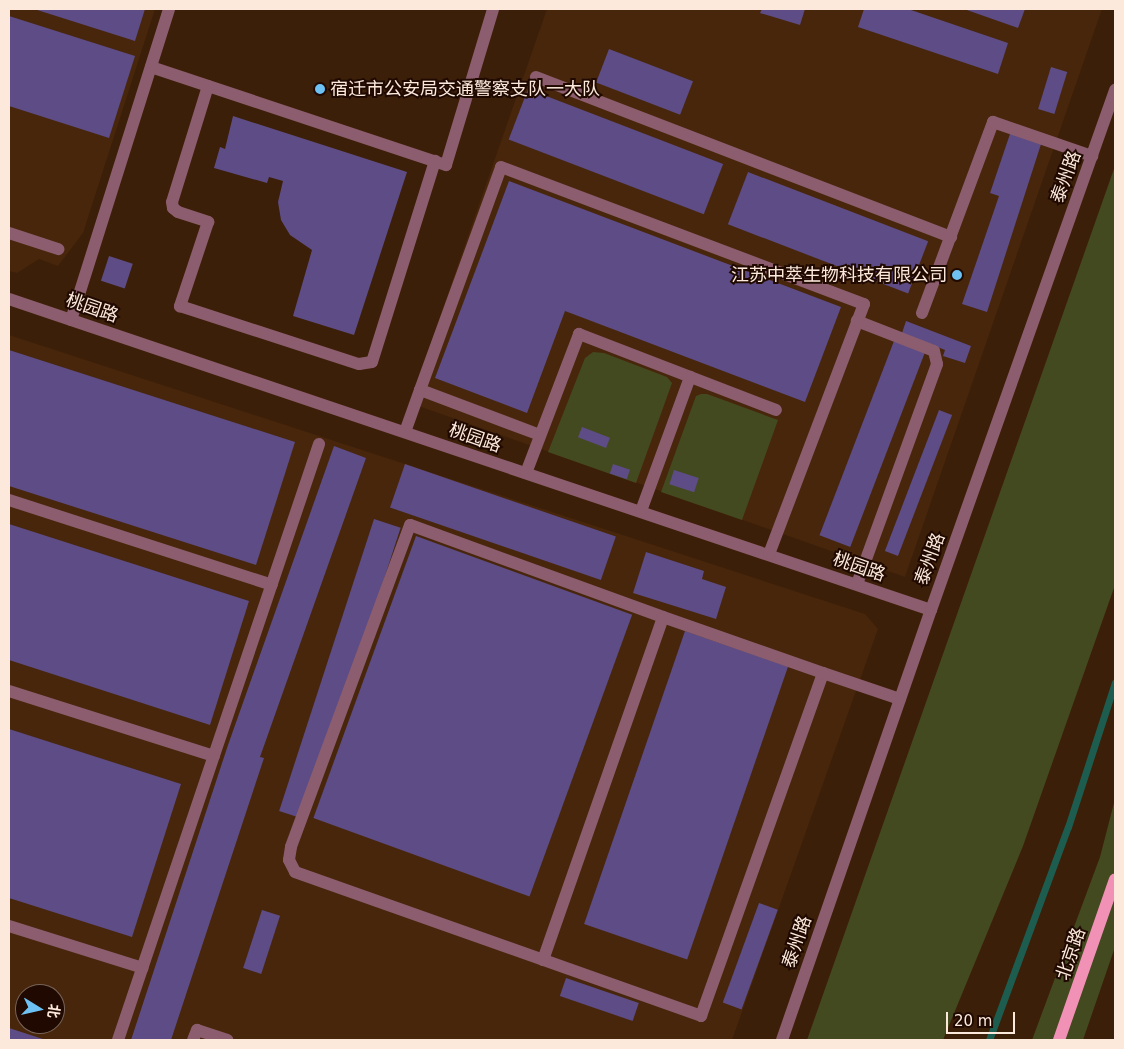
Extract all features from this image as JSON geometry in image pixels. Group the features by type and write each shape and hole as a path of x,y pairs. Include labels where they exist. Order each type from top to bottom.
{"main road":[{"name":"北京路","path":"1059,1040 1115,879"}],"street":[{"path":"71,320 169,9"},
{"path":"151,67 446,165 492,9"},
{"path":"536,78 951,237"},
{"path":"208,86 172,202 173,208 178,212 208,222 180,306 359,364 372,362 435,161"},
{"name":"泰州路","path":"782,1040 931,610 1115,90"},
{"path":"922,312 994,122 1092,156"},
{"path":"405,432 501,167 864,304 769,554"},
{"path":"9,233 58,249"},
{"name":"桃园路","path":"9,299 931,610"},
{"path":"857,320 934,352 938,364 857,584"},
{"path":"526,473 579,334 776,410"},
{"path":"641,511 690,377"},
{"path":"420,390 540,435"},
{"path":"118,1040 319,444"},
{"path":"9,500 272,585"},
{"path":"823,673 701,1016 295,872 289,860 291,847 410,525 663,617 900,699"},
{"path":"543,960 663,617"},
{"path":"9,691 214,756"},
{"path":"9,926 143,968"},
{"path":"193,1040 197,1030 227,1040"}],"shaded area":[{"path":"9,9 155,9 83,233 58,266 39,259 17,273 9,271"},
{"path":"547,9 1102,9 905,577 410,403"},
{"path":"9,335 865,614 878,629 732,1040 9,1040"}],"green space":[{"path":"1115,166 1115,585 1023,846 943,1040 807,1040"},
{"path":"593,352 604,353 667,377 672,383 636,483 548,452 585,358"},
{"path":"707,394 778,420 742,520 661,492 696,396"},
{"path":"1115,799 1115,947 1083,1040 1032,1040 1100,857"}],"building":[{"path":"34,9 145,9 135,41"},
{"path":"762,9 805,9 800,25 760,13"},
{"path":"864,9 908,9 1008,43 998,74 858,27"},
{"path":"964,9 1025,9 1018,28"},
{"path":"9,16 135,56 109,138 9,106"},
{"path":"609,49 693,81 680,115 596,83"},
{"path":"1051,67 1067,72 1054,114 1038,109"},
{"path":"528,89 723,164 704,214 509,139"},
{"path":"233,116 407,172 354,335 293,316 312,250 290,235 281,220 278,202 283,181 269,177 267,183 214,168 220,147 225,149"},
{"path":"1011,131 1042,141 987,312 962,304 999,196 990,193"},
{"path":"748,172 928,241 908,293 728,224"},
{"path":"509,181 841,307 805,402 565,311 527,413 435,378"},
{"path":"109,256 133,264 125,288 101,281"},
{"path":"906,321 971,346 965,363 943,356 945,350 902,333"},
{"path":"894,341 925,353 850,547 819,535"},
{"path":"9,350 295,442 256,565 9,486"},
{"path":"939,410 952,415 898,556 885,551"},
{"path":"582,427 610,438 606,448 578,437"},
{"path":"334,446 366,458 260,757 264,758 171,1040 131,1040 228,745"},
{"path":"405,464 616,537 601,580 390,507"},
{"path":"613,464 630,470 627,479 610,473"},
{"path":"674,470 699,478 694,492 669,484"},
{"path":"374,519 401,528 306,820 279,811"},
{"path":"9,524 249,601 210,725 9,660"},
{"path":"416,536 632,615 530,897 313,818"},
{"path":"646,552 704,571 702,579 726,587 716,619 633,593"},
{"path":"685,631 788,666 687,960 584,924"},
{"path":"9,729 181,784 132,937 9,898"},
{"path":"759,903 778,910 742,1009 723,1003"},
{"path":"262,910 280,916 261,974 243,968"},
{"path":"566,978 639,1003 633,1021 560,996"},
{"path":"9,1028 15,1030 15,1034 28,1034 46,1040 9,1040"}],"waterway":[{"path":"989,1040 1068,827 1115,682"}],"place":[{"name":"宿迁市公安局交通警察支队一大队","path":"320,89"},
{"name":"江苏中萃生物科技有限公司","path":"957,275"}]}
